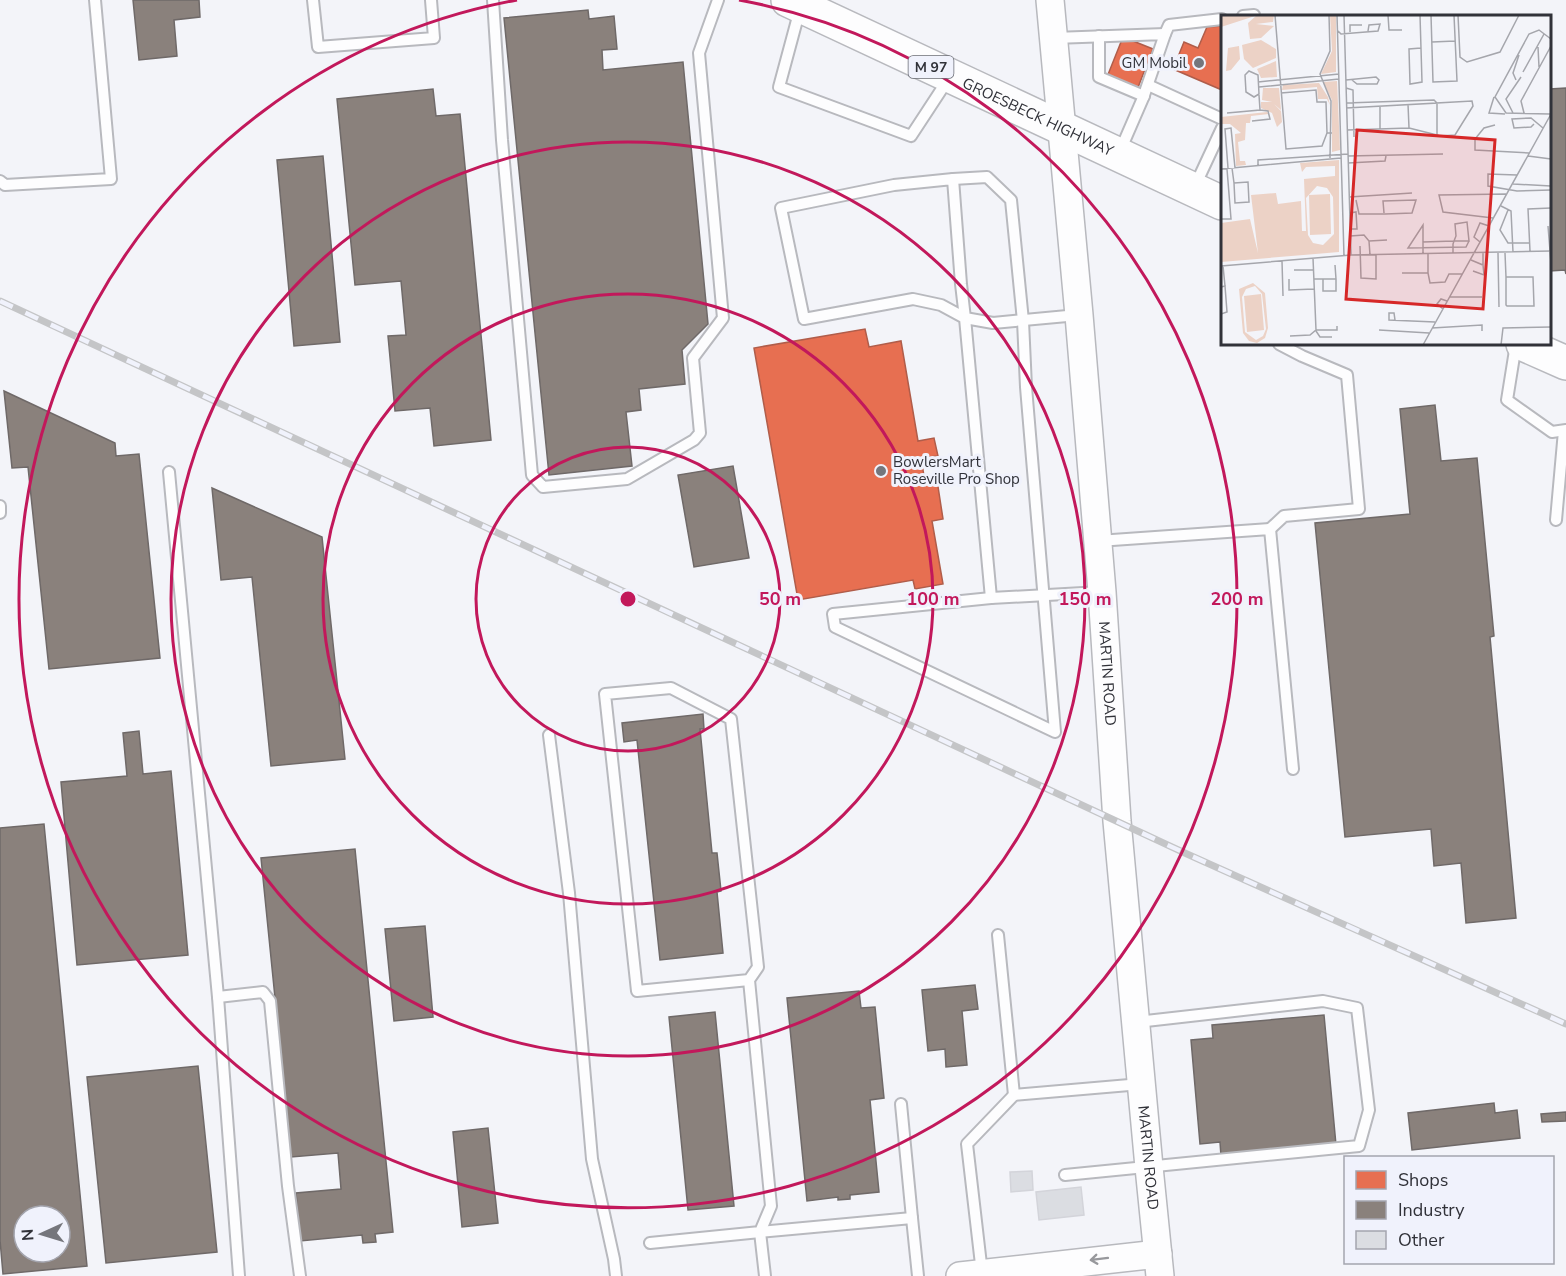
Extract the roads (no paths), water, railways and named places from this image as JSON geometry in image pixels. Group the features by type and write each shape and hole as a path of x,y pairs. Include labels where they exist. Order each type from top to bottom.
{"main road":[{"name":"GROESBECK HIGHWAY","path":"795,3 1221,202"},
{"path":"1525,345 1566,363"}],"street":[{"name":"MARTIN ROAD","path":"1050,0 1102,592 1117,821 1159,1265"},
{"path":"971,1275 1120,1257 1159,1265"}],"lane":[{"path":"0,181 5,185 111,179 95,0"},
{"path":"313,0 318,47 434,38 431,0"},
{"path":"493,0 502,140 532,475 543,487 627,478 694,440 700,433 693,358 723,318 699,53 718,0"},
{"path":"795,3 779,87 911,136 950,76"},
{"path":"1119,154 1144,96 1169,24 1221,19"},
{"path":"1054,38 1165,34"},
{"path":"1099,36 1099,77 1144,96"},
{"path":"1148,85 1221,119"},
{"path":"1194,189 1221,130"},
{"path":"1079,315 1023,321 993,323 965,318 941,305 913,298 804,319 781,208 894,185 987,177 1011,200 1023,321 1026,387 1043,596 1055,732 835,627 833,614 991,598 1043,596 1102,592"},
{"path":"953,179 991,598"},
{"path":"1097,542 1270,529 1284,516 1359,509 1347,375 1281,345"},
{"path":"1516,345 1506,400 1552,432 1565,430 1556,520"},
{"path":"170,472 218,997 239,1276"},
{"path":"0,506 0,513"},
{"path":"1270,529 1293,769"},
{"path":"749,980 637,991 605,694 670,688 731,719 758,967 749,980 771,1206 760,1232 765,1276"},
{"path":"549,735 569,893 592,1159 616,1276"},
{"path":"998,935 1014,1095"},
{"path":"218,997 263,992 270,1001 288,1186 300,1276"},
{"path":"1065,1175 1359,1146 1369,1110 1357,1008 1323,1000 1135,1022"},
{"path":"971,1275 968,1144 1014,1095 1141,1084"},
{"path":"901,1104 918,1276"},
{"path":"650,1243 912,1218"}],"railway":[{"path":"0,301 1187,854 1566,1024"}],"place":[{"name":"GM Mobil","path":"1199,63"},
{"name":"BowlersMart Roseville Pro Shop","path":"881,471"}]}
